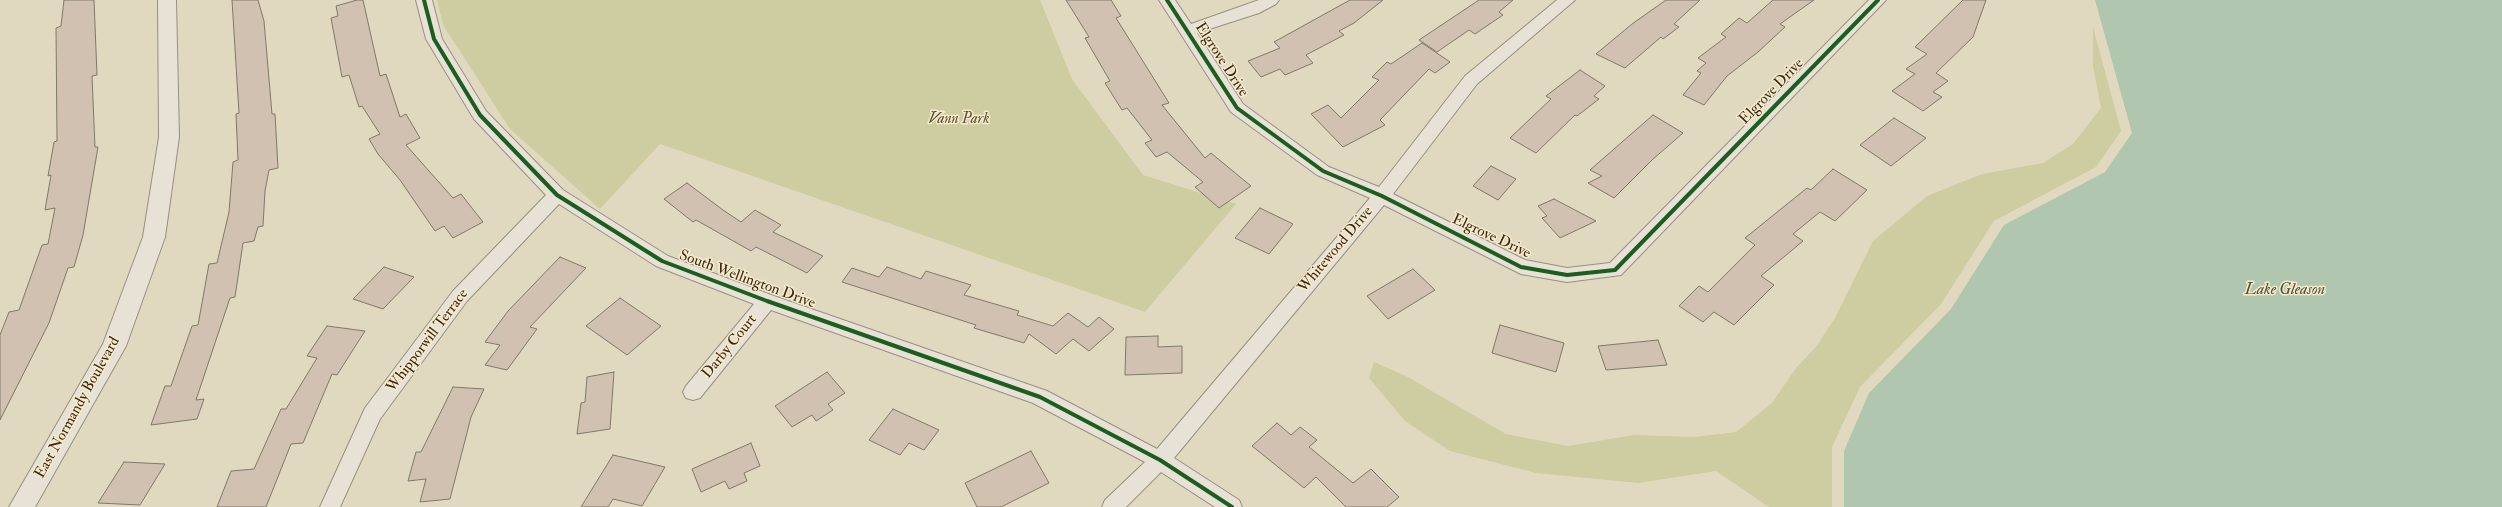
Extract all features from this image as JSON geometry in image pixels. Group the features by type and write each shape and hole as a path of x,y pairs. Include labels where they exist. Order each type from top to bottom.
{"street":[{"name":"East Normandy Boulevard","path":"22,507 114,346 154,237 169,137 167,0"},
{"name":"South Wellington Drive","path":"424,0 434,39 480,115 557,195 662,261 768,301 1040,397 1160,460 1232,507"},
{"name":"Elgrove Drive","path":"1167,0 1237,108 1323,171 1382,196 1521,267 1567,275 1616,270 1878,0"},
{"path":"1186,31 1254,9 1271,0"},
{"name":"Whitewood Drive","path":"1112,507 1160,460 1382,196 1471,80 1567,0"},
{"name":"Whipporwill Terrace","path":"330,507 372,414 460,296 557,195"},
{"name":"Darby Court","path":"693,392 768,301"}],"green space":[{"name":"Vann Park","path":"437,0 1040,0 1072,79 1143,175 1236,204 1145,312 660,144 600,209 510,129 443,25"},
{"path":"2093,27 2121,131 2096,167 1994,221 1941,304 1860,387 1832,447 1832,507 1769,507 1716,471 1638,483 1536,473 1450,451 1405,421 1369,378 1374,362 1406,376 1506,434 1568,446 1634,435 1694,437 1736,432 1772,403 1796,368 1815,348 1835,318 1873,241 1927,196 1982,174 2043,163 2073,144 2101,108 2093,66"}],"water":[{"name":"Lake Gleason","path":"2095,0 2502,0 2502,507 1844,507 1844,451 1869,393 1951,309 2004,225 2105,172 2132,133"}],"building":[{"path":"64,0 94,0 97,75 92,76 95,147 98,147 83,235 74,267 68,268 49,323 0,420 0,335 9,312 19,310 42,245 48,244 55,208 45,210 51,175 48,176 54,142 57,141 56,28 61,26"},
{"path":"232,0 258,0 264,21 272,114 275,114 278,168 269,170 265,191 263,226 258,227 254,241 243,243 235,297 230,298 196,400 204,399 197,419 151,425 165,386 171,386 192,326 198,325 209,264 217,263 229,212 233,162 238,160 236,114 239,113"},
{"path":"357,0 363,0 380,76 386,74 400,117 406,114 420,138 406,145 453,198 461,194 483,222 453,238 444,226 435,231 400,180 378,154 369,139 380,134 362,106 359,107 349,75 342,77 331,18 338,16 336,6"},
{"path":"1066,0 1111,0 1121,16 1116,18 1169,103 1162,105 1205,158 1211,153 1251,186 1219,208 1195,187 1203,182 1167,152 1156,157 1145,143 1152,140 1127,108 1122,110 1105,83 1110,81 1085,38 1089,37"},
{"path":"1350,0 1383,0 1354,23 1339,31 1344,35 1306,55 1313,63 1285,75 1280,69 1261,77 1248,61 1280,48 1274,42"},
{"path":"1479,0 1513,0 1499,12 1503,15 1475,34 1469,30 1437,52 1419,40"},
{"path":"1666,0 1700,0 1674,24 1679,27 1663,39 1661,37 1625,68 1596,54 1632,24"},
{"path":"1773,0 1814,0 1780,24 1785,27 1758,52 1727,76 1704,105 1683,95 1701,73 1697,71 1706,63 1698,58 1726,37 1721,34 1739,18 1747,23"},
{"path":"1963,0 1986,0 1973,37 1936,73 1948,81 1933,92 1942,97 1923,111 1892,91 1915,74 1906,69 1927,54 1915,47"},
{"path":"1422,43 1450,62 1435,73 1429,69 1380,120 1385,125 1343,147 1311,114 1328,105 1341,118 1379,80 1372,77 1387,62 1391,64"},
{"path":"1580,70 1605,86 1594,96 1599,99 1577,116 1575,115 1536,153 1510,138 1551,99 1546,96"},
{"path":"1653,115 1683,133 1652,160 1614,198 1588,183 1602,176 1590,170"},
{"path":"1894,118 1926,138 1891,166 1860,145"},
{"path":"1491,166 1516,179 1498,200 1473,186"},
{"path":"1833,169 1867,190 1835,221 1820,212 1793,234 1803,241 1761,276 1774,285 1734,325 1714,312 1703,322 1679,306 1699,286 1708,292 1755,245 1745,238 1807,188 1811,190"},
{"path":"687,183 741,222 755,210 781,225 773,232 823,256 807,273 756,247 751,251 696,220 693,222 664,199"},
{"path":"1554,199 1596,221 1560,238 1542,218 1547,216 1538,206"},
{"path":"1260,208 1293,224 1269,254 1235,238"},
{"path":"560,257 586,268 530,327 537,329 507,370 485,365 500,345 485,342 508,311"},
{"path":"384,267 414,277 383,309 353,299"},
{"path":"887,267 921,279 926,271 971,285 964,295 1019,311 1017,315 1053,326 1068,313 1088,327 1099,317 1114,329 1089,351 1073,339 1056,354 1029,334 1024,343 974,328 976,325 842,282 852,268 879,277"},
{"path":"1413,269 1435,290 1388,319 1367,296"},
{"path":"620,298 661,326 627,355 586,326"},
{"path":"1500,325 1564,343 1556,372 1492,353"},
{"path":"327,326 365,331 337,375 332,374 303,443 291,444 266,507 217,507 231,471 254,469 281,409 286,409 317,358 307,356"},
{"path":"1158,336 1158,347 1182,346 1182,373 1125,375 1126,337"},
{"path":"1658,340 1667,365 1606,370 1598,346"},
{"path":"614,372 610,429 577,434 581,403 585,402 587,377"},
{"path":"827,372 845,393 828,404 833,410 816,421 812,415 792,427 775,406"},
{"path":"453,387 484,389 471,417 450,499 420,502 426,479 408,481 416,452 421,452"},
{"path":"893,409 939,430 924,450 909,443 900,455 869,440"},
{"path":"1277,423 1291,435 1300,427 1317,440 1309,447 1353,483 1371,469 1399,497 1387,507 1346,507 1316,477 1304,488 1252,446"},
{"path":"751,443 760,466 744,473 747,481 729,489 725,481 701,492 692,469"},
{"path":"1031,451 1049,483 1001,507 977,507 965,483"},
{"path":"613,455 665,467 642,506 613,499 608,507 581,507"},
{"path":"124,462 165,464 140,505 98,503"}],"cycle path":[{"path":"424,0 434,39 480,115 557,195 662,261 767,301 1040,397 1160,460 1232,507"},
{"path":"1167,0 1237,108 1323,171 1382,196 1521,267 1567,275 1615,270 1878,0"}]}
